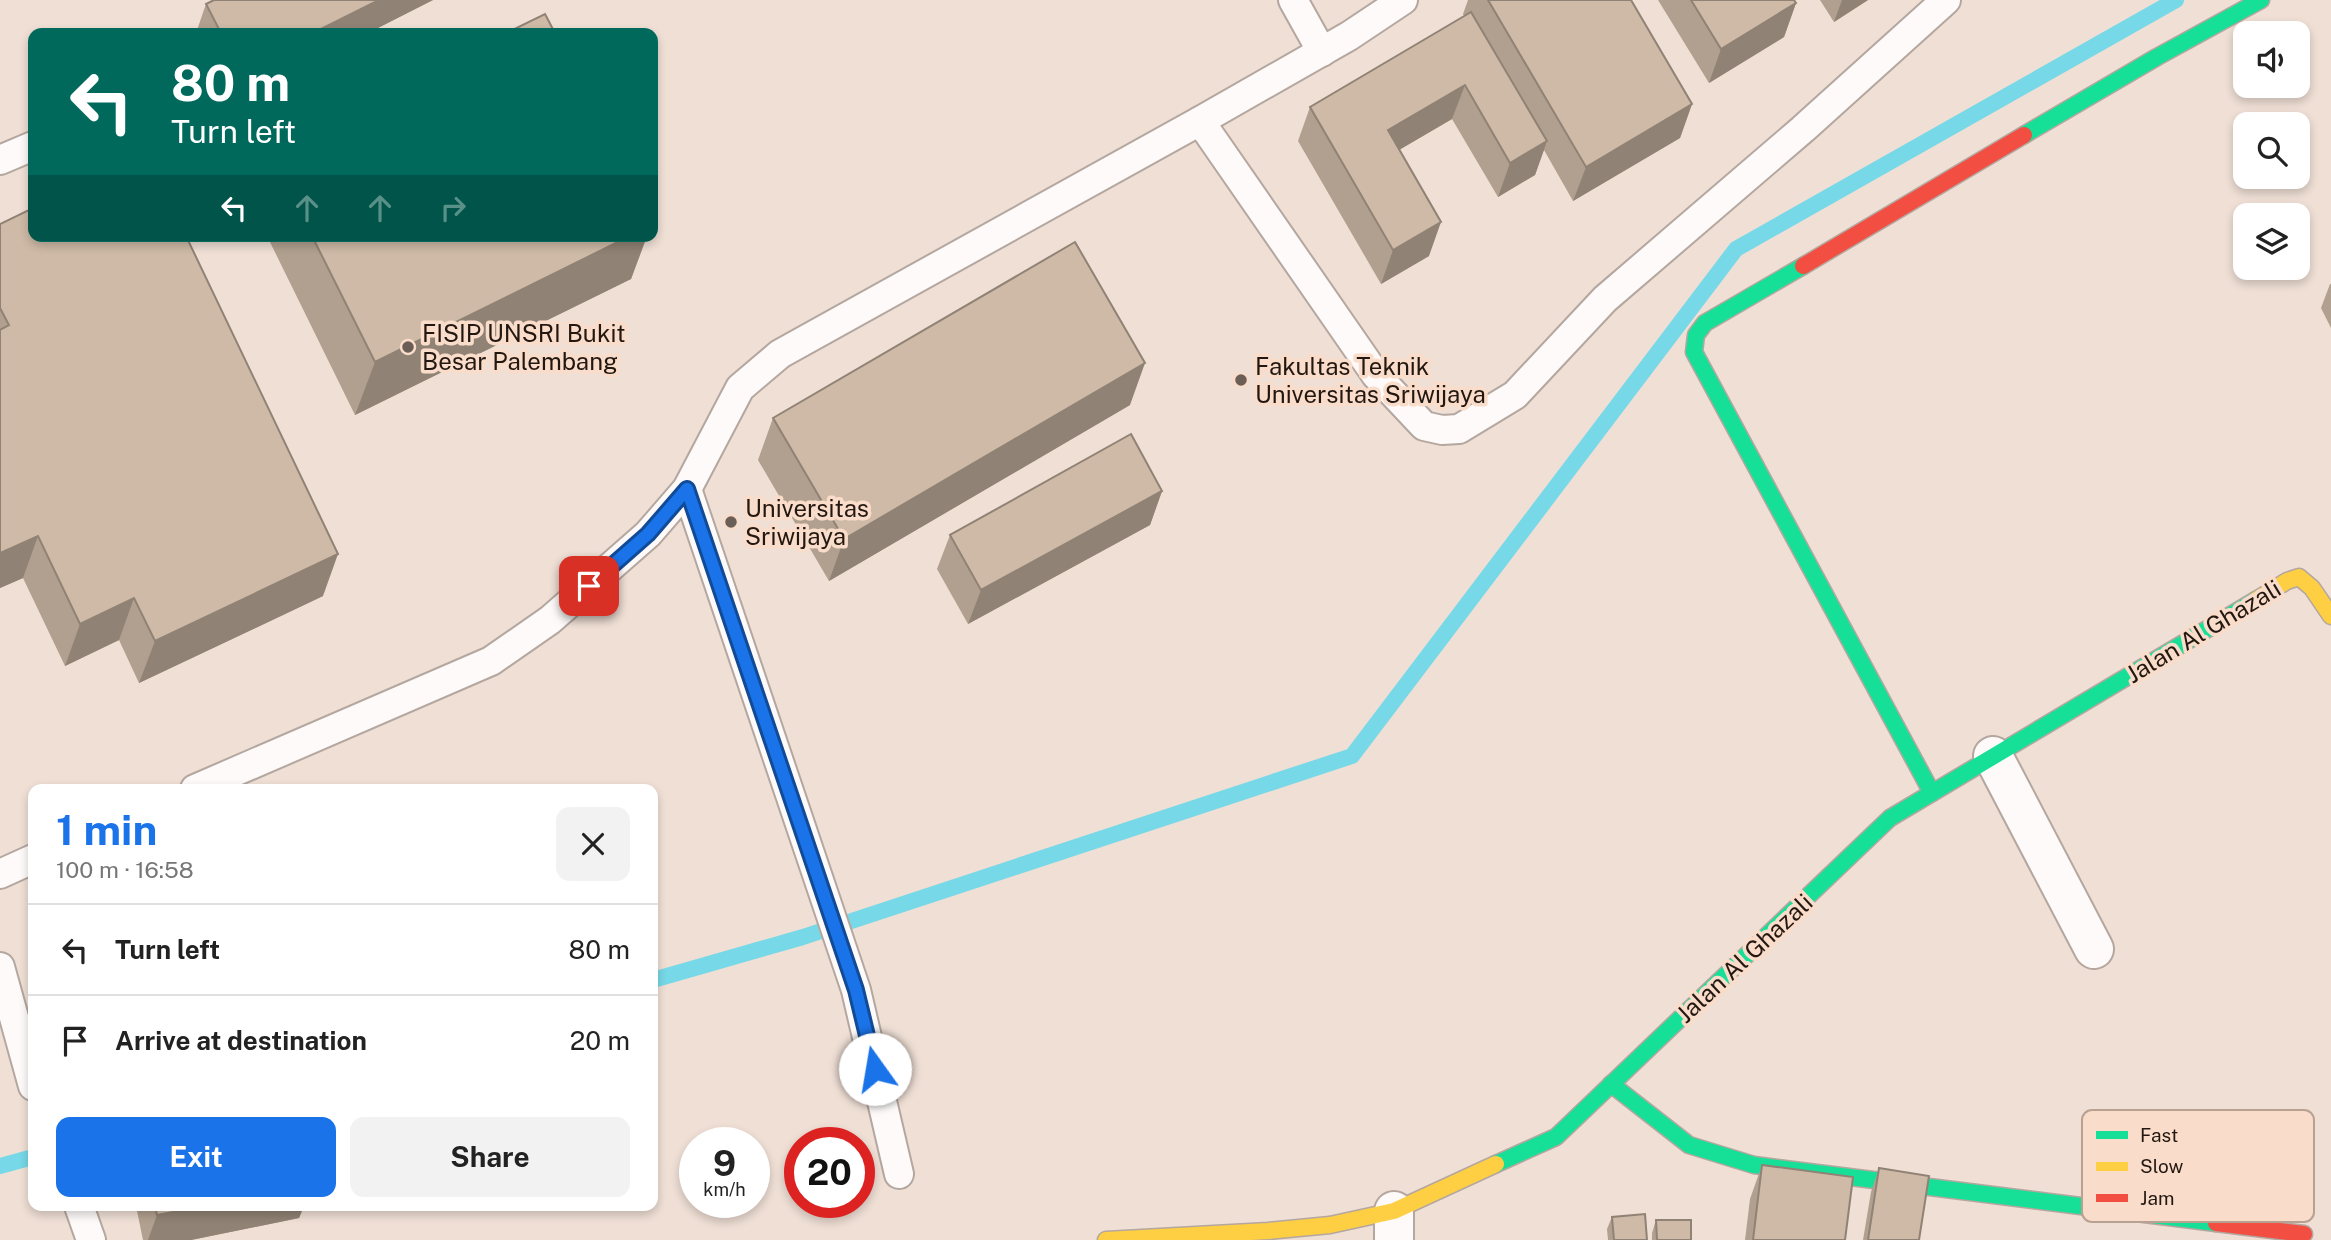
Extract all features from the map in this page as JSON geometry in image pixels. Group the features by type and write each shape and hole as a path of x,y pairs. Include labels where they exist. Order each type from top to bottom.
{"street":[{"path":"1932,793 1694,352 1696,335 1705,323 2157,57 2261,0"},
{"name":"Jalan Al Ghazali","path":"1106,1240 1280,1230 1330,1224 1394,1226 1556,1137 1890,818 2287,581 2299,577 2312,589 2331,616"},
{"path":"1993,756 2094,949"},
{"path":"1611,1084 1689,1144 1754,1165 2082,1217"},
{"path":"2115,1222 2147,1227 2304,1234"}],"lane":[{"path":"1293,0 1322,52"},
{"path":"207,784 491,661 550,620 648,534 687,489 740,388 780,354 1322,52 1403,0"},
{"path":"1200,121 1377,375 1424,426 1442,430 1459,429 1515,395 1605,299 1793,138 1946,0"},
{"path":"0,160 28,148"},
{"path":"687,489 856,990 899,1174"},
{"path":"0,874 28,861"},
{"path":"0,967 28,1070"},
{"path":"81,1211 91,1240"}],"building":[{"path":"214,0 379,0 323,28 218,28 206,4"},
{"path":"1488,0 1631,0 1692,104 1586,167"},
{"path":"1691,0 1794,0 1796,3 1721,49"},
{"path":"1471,12 1547,141 1510,163 1465,85 1388,130 1441,222 1393,250 1310,107"},
{"path":"545,14 552,28 516,28"},
{"path":"28,210 28,242 189,242 338,554 155,641 134,598 80,624 38,536 0,553 0,330 9,325 0,308 0,224"},
{"path":"315,242 618,242 375,362"},
{"path":"1075,242 1145,363 844,539 773,418"},
{"path":"1131,434 1162,491 981,590 950,535"},
{"path":"1762,1165 1853,1177 1845,1240 1753,1240"},
{"path":"1879,1168 1929,1176 1919,1240 1868,1240"},
{"path":"156,1211 178,1211 157,1215"},
{"path":"1645,1214 1647,1240 1614,1240 1612,1217"},
{"path":"1656,1220 1691,1220 1691,1240 1657,1240"}],"waterway":[{"path":"658,979 803,937 1352,756 1736,249 2176,0"},
{"path":"0,1166 28,1158"}],"traffic: fast":[{"path":"2024,135 2261,0"},
{"path":"1803,266 1705,323 1696,335 1694,352 1932,793"},
{"path":"1496,1164 1556,1137 1890,818 2256,600"},
{"path":"1611,1084 1689,1145 1754,1165 2082,1206"},
{"path":"2208,1222 2216,1223"}],"traffic: slow":[{"path":"2256,600 2287,581 2299,577 2312,588 2331,616"},
{"path":"1106,1240 1330,1225 1394,1211 1496,1164"}],"traffic: jam":[{"path":"1803,266 2024,135"},
{"path":"2216,1223 2304,1234"}],"place":[{"name":"FISIP UNSRI Bukit Besar Palembang","path":"408,347"},
{"name":"Fakultas Teknik Universitas Sriwijaya","path":"1241,380"},
{"name":"Universitas Sriwijaya","path":"731,522"}],"route":[{"path":"589,586 648,534 687,489 856,990 875,1069"}]}
